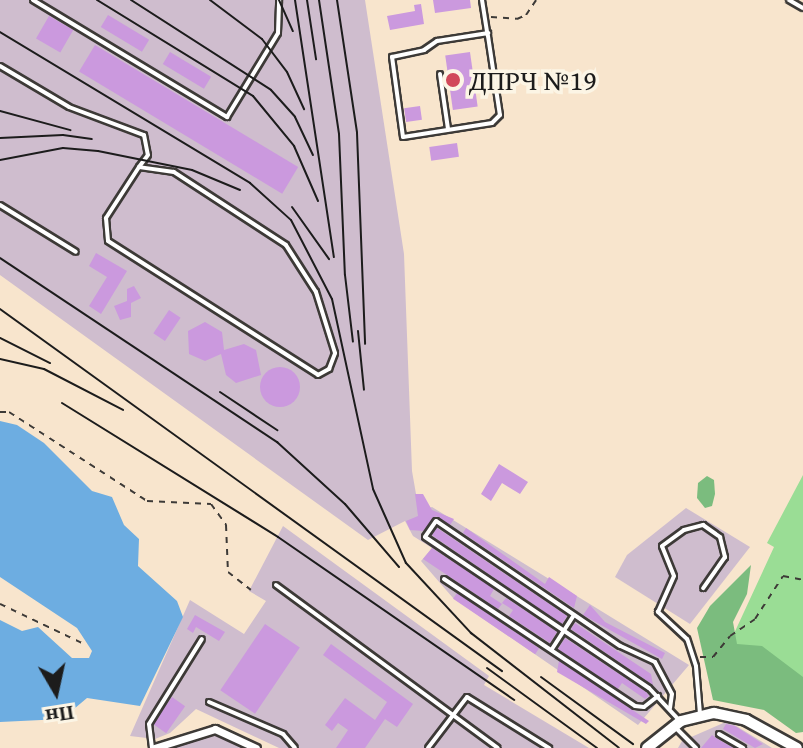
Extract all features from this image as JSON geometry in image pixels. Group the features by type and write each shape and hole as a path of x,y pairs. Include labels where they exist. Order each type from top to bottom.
{"main road":[{"path":"647,748 677,724 700,714 746,720 797,748"}],"street":[{"path":"153,748 215,729 256,748"}],"lane":[{"path":"33,0 227,117 278,33 279,0"},
{"path":"482,0 488,33 500,115 492,123 403,137 392,57 424,50 437,41 488,33"},
{"path":"789,0 803,8"},
{"path":"0,66 69,107 144,135 149,149 106,218 108,241 318,375 329,369 335,353 316,292 286,245 174,172 139,167"},
{"path":"440,74 448,129"},
{"path":"0,205 76,252"},
{"path":"670,708 672,694 655,662 574,615 436,521 425,537 658,696 670,708 677,724 696,748"},
{"path":"700,714 694,657 687,639 658,612 674,576 662,546 684,530 703,525 720,537 725,557 703,588"},
{"path":"444,579 637,707 658,696"},
{"path":"276,585 498,748"},
{"path":"552,649 574,615"},
{"path":"153,748 149,724 202,639"},
{"path":"428,748 467,697 549,748"},
{"path":"209,702 283,734 295,748"},
{"path":"719,734 743,748"}],"path":[{"path":"485,18 517,19 536,0"},
{"path":"0,412 9,412 147,501 211,504 226,525 228,572 251,590"},
{"path":"694,657 713,657 730,636 755,619 783,576 803,580"},
{"path":"0,604 82,643"}],"shaded area":[{"path":"0,0 365,0 404,254 412,471 419,511 432,507 689,665 638,725 453,598 421,561 432,548 413,536 405,521 368,540 0,275"},
{"path":"686,508 750,547 690,624 615,577 627,555"},
{"path":"283,526 489,676 484,685 589,748 279,748 196,709 170,733 155,739 130,736 190,600 244,634 266,601 249,591"},
{"path":"728,721 772,748 678,748 682,741"},
{"path":"205,733 218,734 247,748 169,748"}],"green space":[{"path":"803,475 803,681 725,653 774,547 767,543"},
{"path":"707,476 714,480 715,494 712,506 705,508 697,498 698,483"},
{"path":"751,565 747,594 733,622 737,644 762,646 803,677 803,732 796,733 764,710 713,700 697,628 710,606"}],"water":[{"path":"0,421 17,425 44,443 92,491 112,497 124,525 139,539 138,566 177,601 183,617 140,706 87,698 62,719 0,722 0,620 22,631 38,627 72,658 89,658 92,651 77,628 0,577"}],"building":[{"path":"433,0 470,0 471,8 435,13"},
{"path":"421,4 424,24 390,30 387,16 415,11 414,5"},
{"path":"108,15 149,40 142,52 101,27"},
{"path":"49,16 73,30 60,53 36,39"},
{"path":"95,45 298,167 282,194 79,72"},
{"path":"170,52 211,77 204,89 163,64"},
{"path":"470,52 478,106 453,110 445,55"},
{"path":"420,106 422,120 406,122 404,108"},
{"path":"457,143 459,157 431,161 429,147"},
{"path":"96,253 127,271 101,314 89,306 107,277 89,266"},
{"path":"134,286 141,298 131,303 131,317 120,320 114,306 127,301 127,289"},
{"path":"169,310 181,318 165,341 153,333"},
{"path":"205,322 222,332 224,350 244,344 256,350 261,375 236,383 226,375 221,354 205,361 189,354 188,331"},
{"path":"280,367 294,373 300,387 294,401 280,407 266,401 260,387 266,373"},
{"path":"499,464 528,482 520,494 502,483 491,501 481,494"},
{"path":"415,494 423,494 432,510 454,519 450,525 436,516 423,531 410,530 406,521 418,516"},
{"path":"437,528 567,616 562,624 432,535"},
{"path":"466,528 545,584 549,577 577,596 574,608 463,533"},
{"path":"432,548 494,589 490,596 502,604 498,609 423,559"},
{"path":"457,593 539,648 535,654 453,599"},
{"path":"506,598 557,632 550,643 509,616 513,610 502,603"},
{"path":"590,605 605,622 665,653 662,659 583,615"},
{"path":"195,615 225,632 219,641 196,627 193,633 187,629"},
{"path":"575,623 651,674 653,685 571,629"},
{"path":"265,624 300,647 255,714 220,690"},
{"path":"565,638 649,696 645,699 622,683 618,689 558,649"},
{"path":"331,644 413,704 397,727 385,719 365,748 336,748 348,730 338,723 332,731 325,725 345,698 375,720 387,702 323,655"},
{"path":"559,661 649,721 646,724 557,672"},
{"path":"172,697 185,706 166,733 153,724"},
{"path":"726,724 735,726 763,744 755,748 723,729"},
{"path":"712,735 716,738 733,748 701,748"}],"railway":[{"path":"97,0 253,96 294,146 318,201"},
{"path":"131,0 271,90 295,117 313,155"},
{"path":"210,0 262,39 287,72 304,109"},
{"path":"279,0 293,31"},
{"path":"295,0 334,257"},
{"path":"307,0 316,59"},
{"path":"319,0 339,134 345,275 353,342"},
{"path":"337,0 357,133 365,344"},
{"path":"0,32 250,183 291,220 332,299 373,489 406,563 471,633 619,748"},
{"path":"0,111 70,130"},
{"path":"0,138 63,135 92,139"},
{"path":"0,160 63,148 98,151 192,170 240,190"},
{"path":"292,207 329,259"},
{"path":"0,258 277,442 345,504 399,567"},
{"path":"0,309 502,671"},
{"path":"358,331 364,390"},
{"path":"0,338 50,363"},
{"path":"0,359 44,369 123,410"},
{"path":"220,392 277,430"},
{"path":"62,403 278,537 514,700"},
{"path":"487,668 597,748"},
{"path":"541,677 633,744"}],"place":[{"name":"ДПРЧ №19","path":"453,80"}]}
